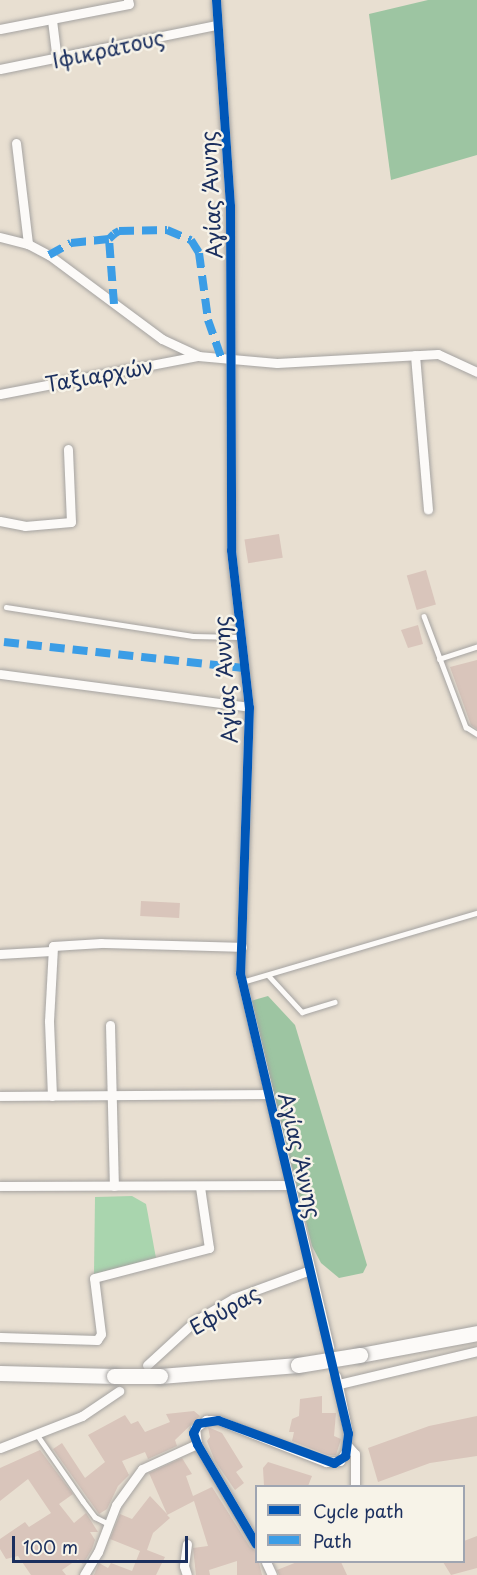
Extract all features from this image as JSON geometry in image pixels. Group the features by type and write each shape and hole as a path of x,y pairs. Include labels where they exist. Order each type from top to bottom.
{"highway":[{"path":"0,1373 116,1384 160,1376 298,1365 477,1333"}],"street":[{"path":"0,29 129,4 128,0"},
{"name":"Αγίας Άννης","path":"216,0 230,206 231,550 249,707 242,982 330,1348"},
{"path":"52,20 57,58"},
{"name":"Ιφικράτους","path":"0,69 217,25"},
{"path":"16,143 28,244"},
{"path":"0,237 28,244 162,339 198,356 230,361 277,363 438,354 477,372"},
{"path":"414,355 428,509"},
{"name":"Ταξιαρχών","path":"0,394 198,356"},
{"path":"0,521 25,525 71,522 68,449"},
{"path":"0,674 249,707"},
{"path":"0,954 51,951 64,944 242,946"},
{"path":"51,951 52,1096"},
{"path":"110,1025 114,1186"},
{"path":"0,1096 268,1094"},
{"path":"0,1186 291,1185"},
{"path":"0,1337 97,1340 101,1334 94,1278 209,1248 200,1187"},
{"name":"Εφύρας","path":"147,1365 195,1321 234,1298 310,1270"},
{"path":"255,1542 197,1444 195,1428 206,1420 218,1420 326,1462 340,1461 347,1445 348,1425 338,1380 477,1351"},
{"path":"0,1448 38,1436 82,1416 116,1384"},
{"path":"84,1575 98,1552 107,1523 142,1469 197,1444"},
{"path":"347,1445 355,1454 355,1485"},
{"path":"187,1544 184,1566 188,1575"}],"lane":[{"path":"6,607 194,636 240,637"},
{"path":"424,616 466,727 477,734"},
{"path":"439,659 477,647"},
{"path":"242,982 477,914"},
{"path":"269,976 302,1012 335,1002"},
{"path":"38,1436 89,1509 107,1523"}],"green space":[{"path":"428,0 477,0 477,155 391,180 369,14"},
{"path":"268,996 295,1025 367,1265 363,1273 339,1278 321,1263 312,1246 251,1001"},
{"path":"132,1196 146,1204 156,1258 94,1274 95,1197"}],"building":[{"path":"279,534 283,558 248,563 244,539"},
{"path":"426,570 436,605 417,610 407,576"},
{"path":"418,625 423,644 408,648 401,630"},
{"path":"477,660 477,729 471,725 450,667"},
{"path":"141,901 180,903 179,918 140,916"},
{"path":"322,1396 322,1413 336,1413 334,1436 341,1439 336,1455 327,1455 292,1441 294,1432 289,1432 292,1419 299,1416 300,1399"},
{"path":"194,1411 200,1416 175,1440 177,1446 148,1459 145,1452 122,1461 129,1475 118,1486 107,1509 99,1514 53,1449 62,1443 85,1478 105,1462 88,1435 125,1415 131,1424 138,1421 145,1432 170,1422 166,1414"},
{"path":"477,1416 477,1456 430,1463 378,1482 368,1448 429,1426"},
{"path":"208,1427 222,1433 243,1467 236,1472 244,1483 235,1490 215,1461 207,1441 210,1437"},
{"path":"40,1450 73,1494 59,1504 74,1523 86,1513 98,1532 90,1532 95,1540 83,1564 78,1559 62,1570 66,1575 31,1575 18,1556 6,1559 0,1549 0,1539 25,1522 29,1527 51,1513 28,1479 0,1501 0,1468"},
{"path":"182,1458 192,1474 186,1476 193,1496 212,1487 250,1547 255,1550 255,1563 259,1563 262,1575 237,1575 237,1561 209,1570 210,1575 196,1575 193,1548 208,1546 194,1501 167,1515 170,1518 153,1533 147,1550 165,1557 156,1575 94,1575 99,1563 108,1568 111,1563 132,1571 140,1551 110,1539 120,1514 132,1519 150,1496 167,1514 149,1473"},
{"path":"268,1462 312,1476 308,1485 264,1485 263,1468"},
{"path":"477,1536 477,1568 451,1575 444,1563 465,1563 465,1541"},
{"path":"294,1563 341,1563 347,1575 279,1575 277,1570"}],"marked path":[{"path":"114,304 109,239 114,234 119,231 167,230 191,240 199,253 208,320 222,360"},
{"path":"49,255 71,243 109,239"},
{"path":"4,642 244,668"}],"cycle path":[{"path":"216,0 230,206 231,550 249,707 240,973 348,1433 345,1456 334,1463 218,1420 198,1423 193,1433 197,1444 255,1542"}]}
